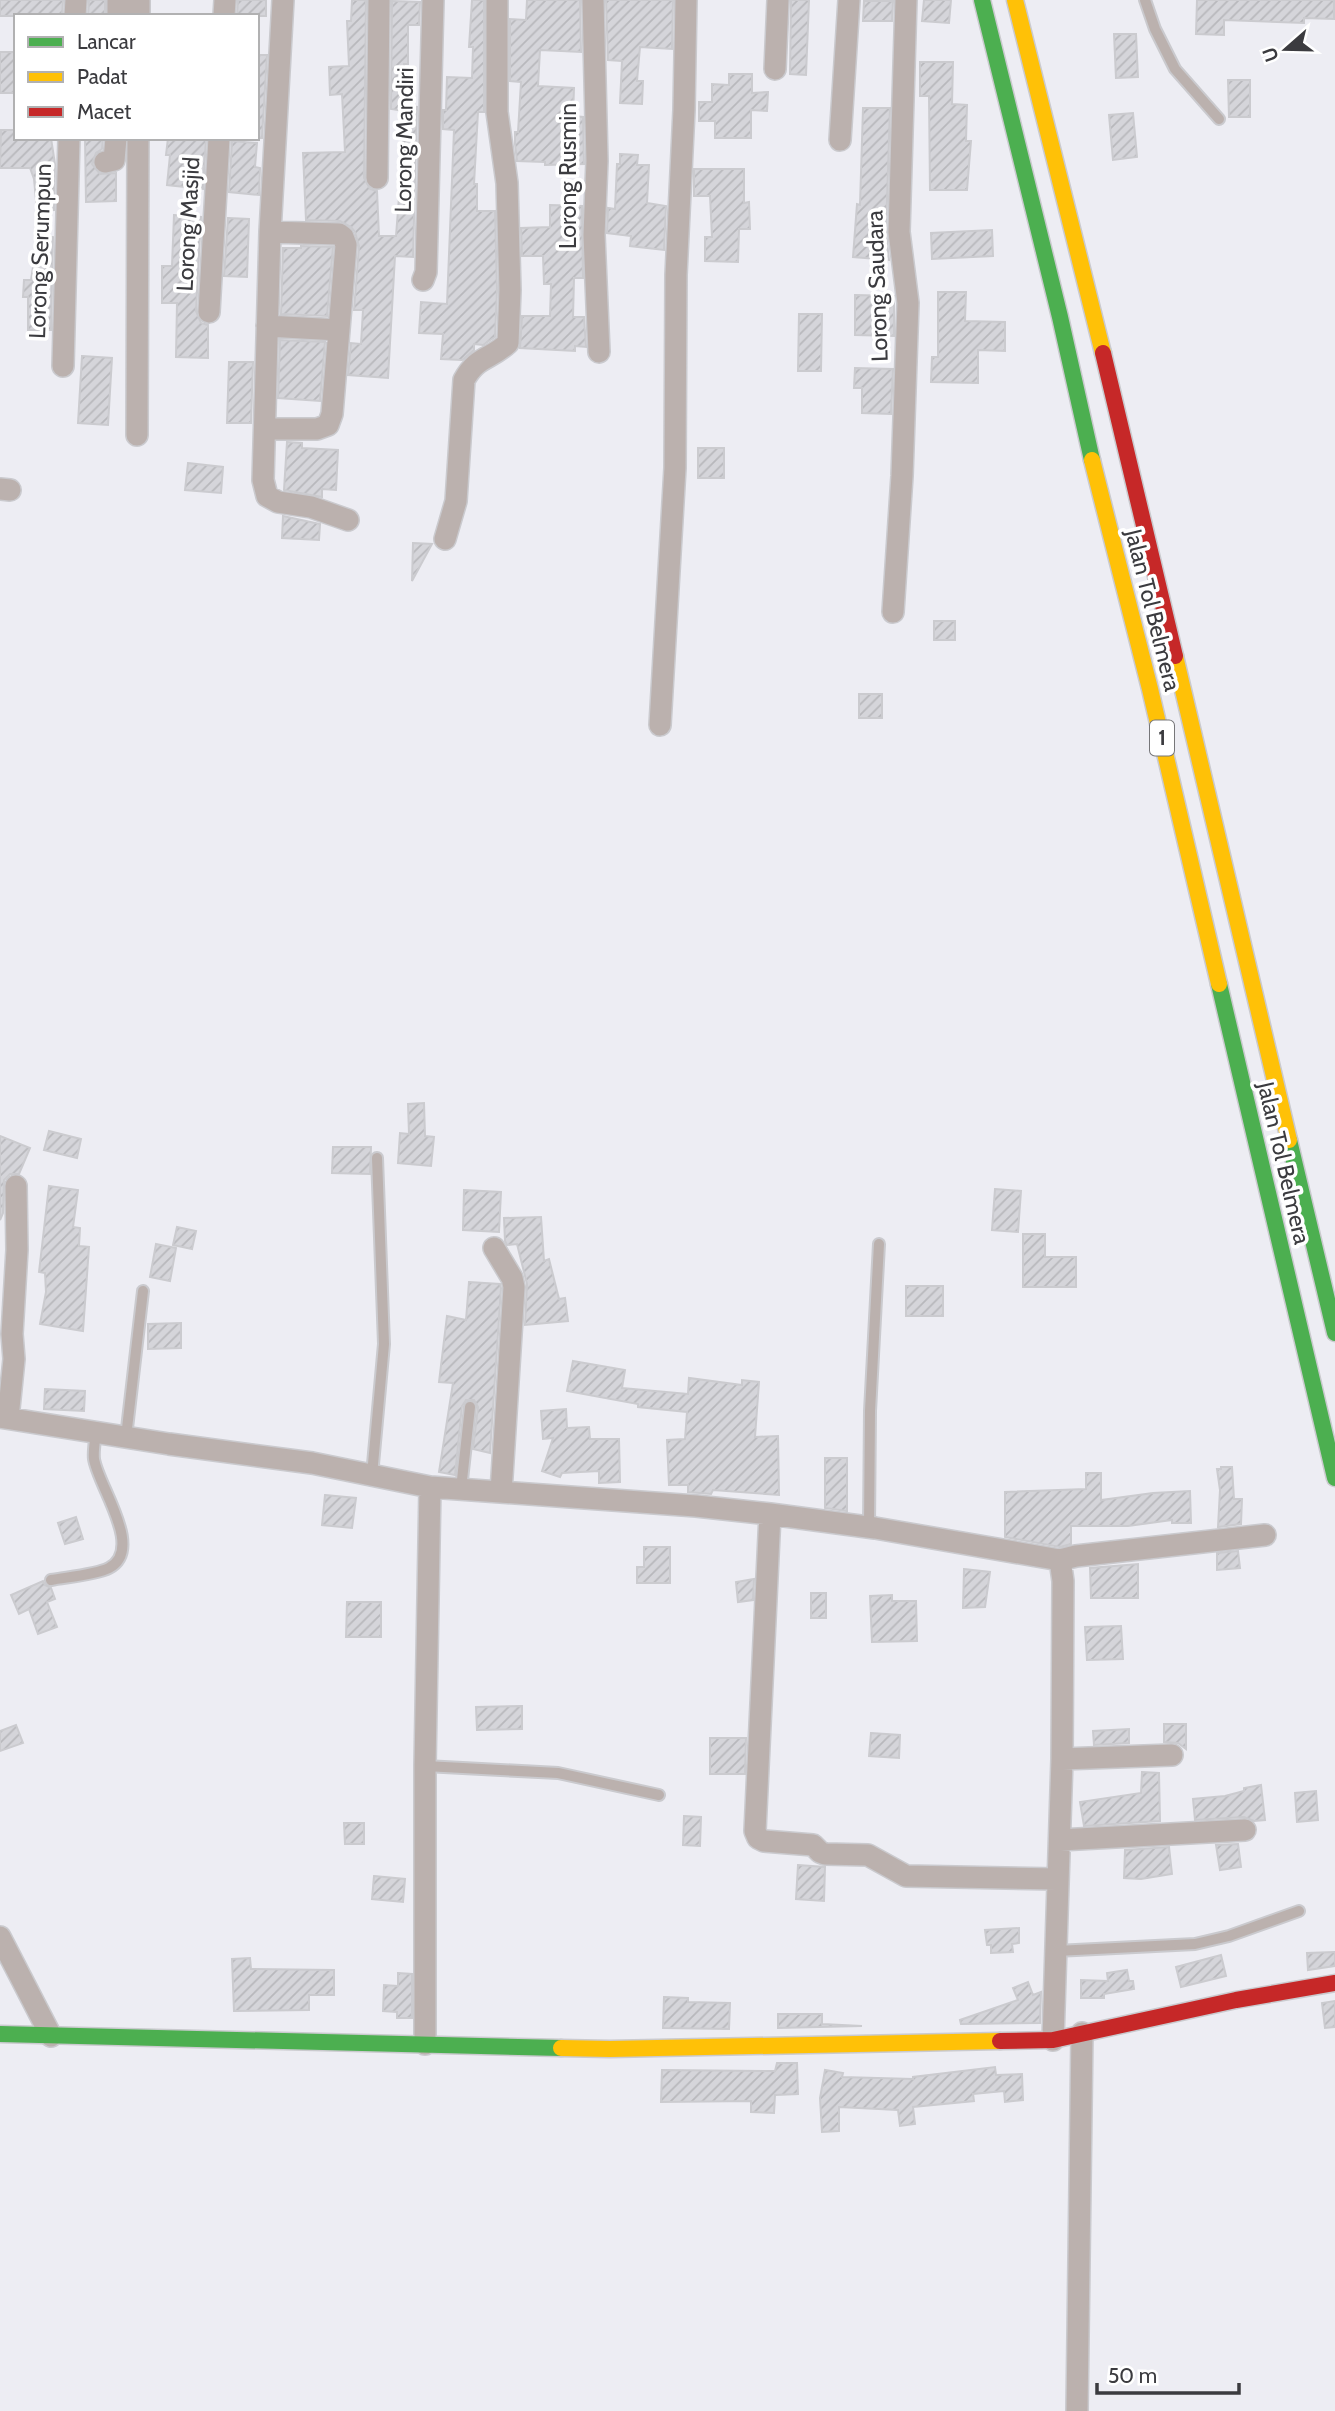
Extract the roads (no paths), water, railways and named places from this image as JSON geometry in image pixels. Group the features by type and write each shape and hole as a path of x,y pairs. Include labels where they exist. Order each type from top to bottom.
{"main road":[{"name":"Jalan Tol Belmera","path":"982,0 1060,317 1102,502 1150,689 1335,1478"},
{"name":"Jalan Tol Belmera","path":"1015,0 1094,314 1335,1333"},
{"path":"0,2034 610,2049 1054,2040 1236,2000 1335,1983"}],"street":[{"path":"283,0 270,232 263,480 267,496 278,502 311,507 348,520"},
{"path":"377,178 379,0"},
{"name":"Lorong Mandiri","path":"423,280 426,272 433,0"},
{"path":"446,539 456,501 464,380 472,366 508,343 510,289 507,183 497,112 497,0"},
{"name":"Lorong Rusmin","path":"593,0 597,161 594,246 599,352"},
{"path":"660,725 675,468 676,275 686,0"},
{"path":"775,69 778,0"},
{"path":"840,140 849,0"},
{"name":"Lorong Saudara","path":"893,612 902,476 908,303 899,232 905,0"},
{"name":"Lorong Serumpun","path":"63,366 69,140"},
{"path":"105,162 114,160 116,140"},
{"path":"137,435 138,140"},
{"name":"Lorong Masjid","path":"209,312 219,140"},
{"path":"266,429 317,429 328,425 332,414 346,245 339,234 270,232"},
{"path":"267,326 338,330"},
{"path":"16,1186 17,1250 12,1334 14,1359 4,1417 312,1464 430,1487 696,1506 770,1514 1060,1560 1265,1535"},
{"path":"494,1248 512,1278 514,1287 501,1492"},
{"path":"425,2044 425,1766 430,1487"},
{"path":"770,1514 755,1831 758,1838 764,1841 813,1845 825,1854 868,1855 906,1876 1057,1879"},
{"path":"1054,2040 1062,1759 1063,1581 1060,1560"},
{"path":"1062,1759 1172,1755"},
{"path":"1060,1840 1245,1829"},
{"path":"0,1937 51,2036"},
{"path":"1077,2411 1082,2033"}],"lane":[{"path":"1145,0 1155,29 1175,69 1219,119"},
{"path":"372,1475 384,1344 377,1158"},
{"path":"869,1528 870,1411 879,1244"},
{"path":"126,1437 143,1291"},
{"path":"461,1489 470,1407"},
{"path":"51,1580 107,1569 117,1562 121,1554 123,1543 120,1525 94,1459 96,1432"},
{"path":"425,1766 558,1773 659,1795"},
{"path":"1056,1951 1195,1944 1229,1936 1299,1912"}]}
